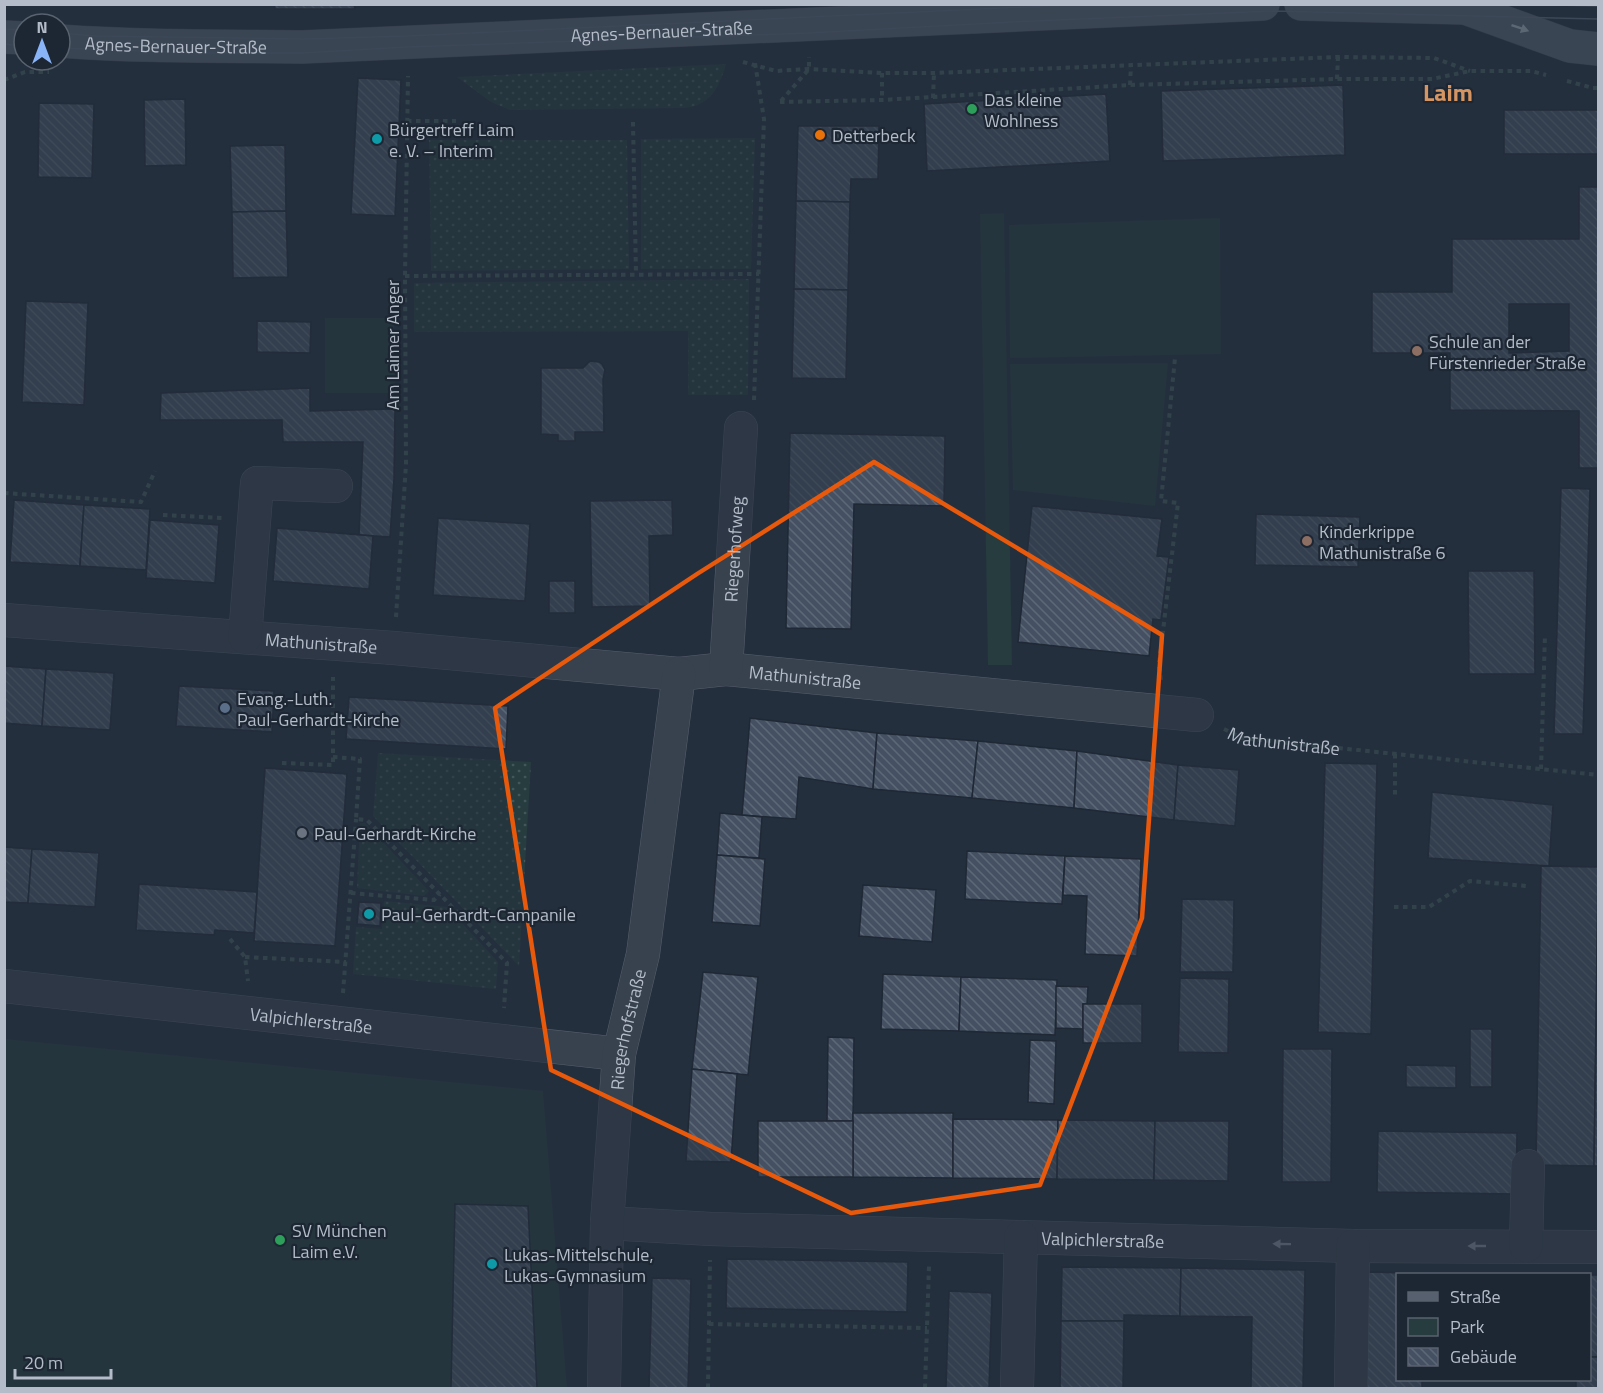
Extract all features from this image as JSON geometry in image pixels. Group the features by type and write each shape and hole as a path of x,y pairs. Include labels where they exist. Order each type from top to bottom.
{"main road":[{"name":"Agnes-Bernauer-Straße","path":"72,42 302,47 407,42 754,15 1263,4"},
{"path":"1301,4 1471,6 1570,46 1599,49"}],"street":[{"name":"Riegerhofweg","path":"726,669 741,428"},
{"path":"245,637 257,483 336,486"},
{"name":"Mathunistraße","path":"4,620 335,643 679,674 726,669 1197,715"},
{"name":"Riegerhofstraße","path":"604,1389 607,1223 619,1054 643,954 679,674"},
{"name":"Valpichlerstraße","path":"4,986 619,1054"},
{"path":"1526,1246 1527,1166"},
{"name":"Valpichlerstraße","path":"607,1223 711,1229 1353,1246 1599,1247"},
{"path":"1017,1389 1021,1237"},
{"path":"1351,1389 1353,1246"}],"path":[{"path":"741,428 754,402 764,119 755,65 754,15"},
{"name":"Am Laimer Anger","path":"394,648 406,464 407,42"},
{"path":"736,60 776,71 809,69 882,74 934,74 1338,57 1434,58 1470,71"},
{"path":"1337,79 1338,57"},
{"path":"1130,85 1131,65"},
{"path":"780,102 933,98 1130,85 1337,79 1432,79 1470,71 1531,71 1552,77"},
{"path":"4,80 26,72"},
{"path":"882,74 882,100"},
{"path":"933,98 934,74"},
{"path":"1562,80 1599,88"},
{"path":"407,120 456,120"},
{"path":"633,122 636,274"},
{"path":"405,276 759,274"},
{"path":"1161,681 1159,665 1178,503 1161,501 1175,358"},
{"path":"4,493 141,502 155,471"},
{"path":"163,515 227,518"},
{"path":"1541,770 1545,634"},
{"path":"282,762 333,765 332,695 335,643"},
{"name":"Mathunistraße","path":"1197,715 1242,738 1599,775"},
{"path":"1395,754 1395,795"},
{"path":"245,957 346,962 360,759 333,757"},
{"path":"356,819 367,820 507,963 502,1041"},
{"path":"1394,907 1429,907 1470,881 1526,886"},
{"path":"351,893 434,900 440,894"},
{"path":"230,939 245,957 251,1013"},
{"path":"708,1389 711,1229"},
{"path":"925,1389 929,1235"},
{"path":"709,1324 927,1328"}],"highlighted area":[{"path":"874,462 1162,635 1142,918 1040,1185 851,1213 551,1070 495,708 697,574"}],"green space":[{"path":"726,64 717,88 712,94 701,104 683,108 510,110 491,102 457,77"},
{"path":"755,138 751,269 641,269 641,139"},
{"path":"429,140 627,140 629,269 431,271"},
{"path":"1004,213 1012,665 988,665 980,214"},
{"path":"1220,218 1221,354 1010,358 1009,225"},
{"path":"749,279 748,395 688,395 688,331 414,332 414,283"},
{"path":"325,318 394,318 395,393 325,393"},
{"path":"1168,363 1155,506 1013,490 1010,364"},
{"path":"378,753 531,762 519,966 373,816"},
{"path":"360,823 365,823 429,891 424,896 357,888"},
{"path":"384,901 447,907 498,962 496,989 353,974 356,927 382,929"},
{"name":"SV München Laim e.V.","path":"5,1039 543,1091 567,1388 5,1388"}],"building":[{"path":"274,4 354,4 355,9 275,9"},
{"name":"Bürgertreff Laim e. V. – Interim","path":"358,78 401,80 395,216 351,214"},
{"path":"1343,85 1345,155 1163,161 1161,91"},
{"path":"1106,94 1110,161 927,171 924,104"},
{"path":"185,99 186,165 145,166 144,100"},
{"path":"39,103 94,104 92,178 38,177"},
{"path":"1504,110 1598,110 1598,154 1504,154"},
{"path":"798,126 879,126 878,179 851,179 850,202 796,201"},
{"path":"285,145 286,211 232,212 230,146"},
{"path":"1579,187 1598,187 1598,468 1579,468 1579,411 1450,410 1450,353 1372,353 1372,292 1452,292 1452,239 1579,239","holes":["1509,304 1569,304 1569,351 1509,353"]},
{"path":"796,201 850,202 848,290 794,289"},
{"path":"286,211 288,277 233,278 232,212"},
{"path":"794,289 848,290 846,379 792,378"},
{"path":"26,301 88,303 84,405 22,402"},
{"path":"257,321 311,322 310,353 257,352"},
{"path":"590,361 599,362 605,370 603,379 604,432 575,432 575,441 558,441 558,435 541,434 541,368 583,368"},
{"path":"310,388 310,411 395,409 390,537 359,535 363,442 283,442 282,420 160,420 161,393"},
{"path":"790,433 945,436 944,506 854,504 851,629 786,628"},
{"path":"1561,488 1590,489 1583,734 1554,734"},
{"path":"14,500 84,505 80,566 10,562"},
{"path":"672,500 673,535 649,536 650,606 592,607 590,501"},
{"path":"84,505 150,509 146,570 80,566"},
{"path":"1032,506 1162,519 1157,556 1169,557 1161,620 1153,619 1149,656 1018,642"},
{"name":"Kinderkrippe Mathunistraße 6","path":"1256,514 1360,517 1358,567 1255,565"},
{"path":"438,518 530,524 525,601 433,595"},
{"path":"150,520 219,525 215,583 146,578"},
{"path":"277,528 373,536 369,589 273,581"},
{"path":"1468,571 1534,571 1535,674 1469,674"},
{"path":"549,581 575,581 575,613 549,613"},
{"path":"4,666 46,669 42,726 4,723"},
{"path":"46,669 114,673 110,730 42,726"},
{"name":"Evang.-Luth. Paul-Gerhardt-Kirche","path":"179,686 274,691 272,732 176,726"},
{"path":"349,697 508,706 506,749 346,739"},
{"path":"750,718 877,733 873,789 799,777 796,819 742,815"},
{"path":"877,733 978,741 972,798 873,789"},
{"path":"978,741 1077,751 1074,808 972,798"},
{"path":"1077,751 1178,765 1174,820 1074,808"},
{"path":"1325,763 1377,764 1371,1034 1318,1032"},
{"path":"1178,765 1239,770 1235,826 1174,820"},
{"name":"Paul-Gerhardt-Kirche","path":"265,768 347,774 335,946 254,941"},
{"path":"1432,792 1553,805 1549,866 1428,858"},
{"path":"720,813 762,817 759,858 717,855"},
{"path":"4,847 32,849 28,903 4,902"},
{"path":"32,849 99,853 95,907 28,903"},
{"path":"967,851 1065,856 1062,904 965,899"},
{"path":"717,855 765,859 760,926 712,922"},
{"path":"1065,856 1141,859 1137,956 1085,954 1087,896 1063,895"},
{"path":"1541,866 1598,867 1594,1166 1536,1165"},
{"path":"139,884 257,892 254,933 215,930 214,935 136,930"},
{"path":"863,885 936,890 932,942 859,936"},
{"path":"1182,899 1234,900 1233,972 1180,972"},
{"name":"Paul-Gerhardt-Campanile","path":"359,902 381,903 380,926 357,924"},
{"path":"1598,915 1598,1166 1594,1166"},
{"path":"703,972 758,977 748,1075 692,1069"},
{"path":"883,974 961,977 959,1031 881,1029"},
{"path":"961,977 1057,980 1055,1035 959,1031"},
{"path":"1180,978 1229,979 1228,1053 1178,1052"},
{"path":"1056,986 1088,987 1087,1004 1083,1004 1083,1029 1056,1028"},
{"path":"1083,1004 1142,1004 1142,1043 1083,1043"},
{"path":"1470,1029 1492,1029 1492,1087 1470,1087"},
{"path":"828,1037 854,1038 853,1121 827,1121"},
{"path":"1030,1040 1056,1041 1054,1104 1028,1102"},
{"path":"1283,1049 1332,1049 1331,1182 1282,1182"},
{"path":"1406,1065 1456,1066 1456,1088 1406,1087"},
{"path":"692,1069 737,1074 731,1162 686,1161"},
{"path":"853,1113 953,1113 953,1178 853,1177"},
{"path":"953,1119 1058,1120 1057,1179 953,1178"},
{"path":"1058,1120 1155,1121 1154,1180 1057,1179"},
{"path":"758,1121 853,1121 853,1177 758,1177"},
{"path":"1155,1121 1229,1121 1228,1181 1154,1180"},
{"path":"1378,1131 1517,1133 1516,1194 1377,1192"},
{"name":"Lukas-Mittelschule, Lukas-Gymnasium","path":"455,1204 528,1206 537,1388 451,1388"},
{"path":"727,1259 908,1262 907,1312 726,1308"},
{"path":"1062,1267 1181,1268 1180,1316 1124,1315 1124,1321 1061,1321"},
{"path":"1181,1268 1305,1270 1303,1388 1251,1388 1252,1317 1180,1316"},
{"path":"1367,1272 1410,1273 1396,1273 1396,1381 1422,1381 1422,1388 1366,1388"},
{"path":"1591,1275 1598,1275 1598,1357 1591,1357"},
{"path":"652,1278 691,1279 688,1388 649,1388"},
{"path":"949,1291 992,1293 989,1388 946,1388"},
{"path":"1061,1321 1124,1321 1123,1388 1060,1388"},
{"path":"1591,1357 1598,1357 1598,1388 1576,1388 1576,1381 1591,1381"}],"tram line":[{"path":"72,34 305,39 407,36 1090,4"},
{"path":"1515,4 1598,6"},
{"path":"72,48 198,53 302,53 407,47 809,33 1274,11 1598,19"},
{"path":"4,29 12,29"},
{"path":"4,44 12,45"}],"place":[{"name":"Das kleine Wohlness","path":"972,109"},
{"name":"Detterbeck","path":"820,135"},
{"name":"Bürgertreff Laim e. V. – Interim","path":"377,139"},
{"name":"Schule an der Fürstenrieder Straße","path":"1417,351"},
{"name":"Kinderkrippe Mathunistraße 6","path":"1307,541"},
{"name":"Evang.-Luth. Paul-Gerhardt-Kirche","path":"225,708"},
{"name":"Paul-Gerhardt-Kirche","path":"302,833"},
{"name":"Paul-Gerhardt-Campanile","path":"369,914"},
{"name":"SV München Laim e.V.","path":"280,1240"},
{"name":"Lukas-Mittelschule, Lukas-Gymnasium","path":"492,1264"}],"district":[{"name":"Laim","path":"1448,92"}]}
